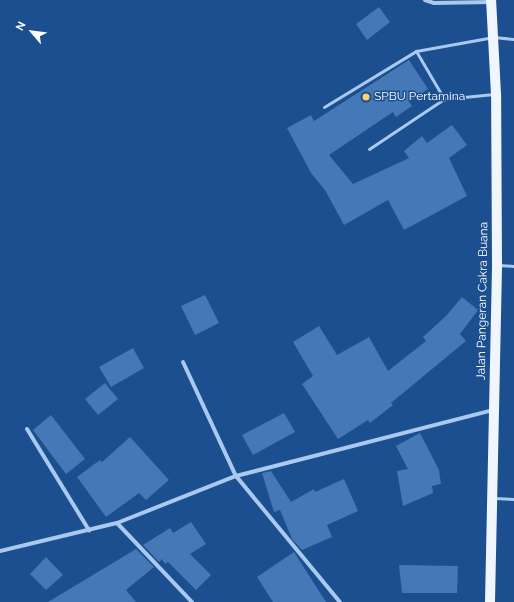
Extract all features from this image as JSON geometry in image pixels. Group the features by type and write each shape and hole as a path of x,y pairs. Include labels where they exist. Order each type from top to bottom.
{"main road":[{"name":"Jalan Pangeran Cakra Buana","path":"490,602 497,265 496,94 491,1"}],"street":[{"path":"425,0 434,3 491,1"},
{"path":"183,362 236,476 340,602"},
{"path":"0,551 117,523 236,476 494,410"},
{"path":"27,429 89,530"},
{"path":"117,523 192,602"}],"lane":[{"path":"324,107 416,51 494,37 514,39"},
{"path":"416,51 444,99"},
{"path":"369,149 444,99 496,94"},
{"path":"497,265 514,266"},
{"path":"492,498 513,499"}],"building":[{"path":"379,7 390,22 367,40 356,24"},
{"path":"409,60 428,89 409,102 412,106 396,117 393,112 329,155 353,184 409,158 404,151 422,136 427,143 452,125 467,145 449,158 467,196 404,230 388,200 344,225 325,190 311,173 287,128 311,115 314,121"},
{"path":"205,295 219,323 195,335 181,306"},
{"path":"462,297 478,310 460,334 466,341 391,403 393,405 370,423 368,420 338,439 302,384 313,376 293,342 319,326 337,355 369,337 388,371 426,341 423,337 447,315"},
{"path":"133,348 144,368 111,387 99,367"},
{"path":"105,383 118,399 98,415 85,399"},
{"path":"284,413 295,432 253,455 242,435"},
{"path":"51,415 85,459 66,474 33,430"},
{"path":"420,433 439,470 441,484 432,486 433,493 403,506 397,471 408,469 396,446"},
{"path":"130,437 169,480 146,500 139,493 106,517 77,477 100,460 102,462"},
{"path":"271,471 291,502 314,489 315,492 344,479 358,511 327,525 332,537 302,550 292,539 280,510 274,512 262,473"},
{"path":"191,522 206,544 190,554 211,575 196,590 168,562 165,564 162,559 159,562 143,545 170,528 173,533"},
{"path":"136,549 154,567 126,590 136,602 48,602"},
{"path":"294,552 326,602 273,602 257,577"},
{"path":"46,557 63,575 46,590 30,574"},
{"path":"399,565 458,566 457,593 402,593"}],"place":[{"name":"SPBU Pertamina","path":"366,97"}]}
